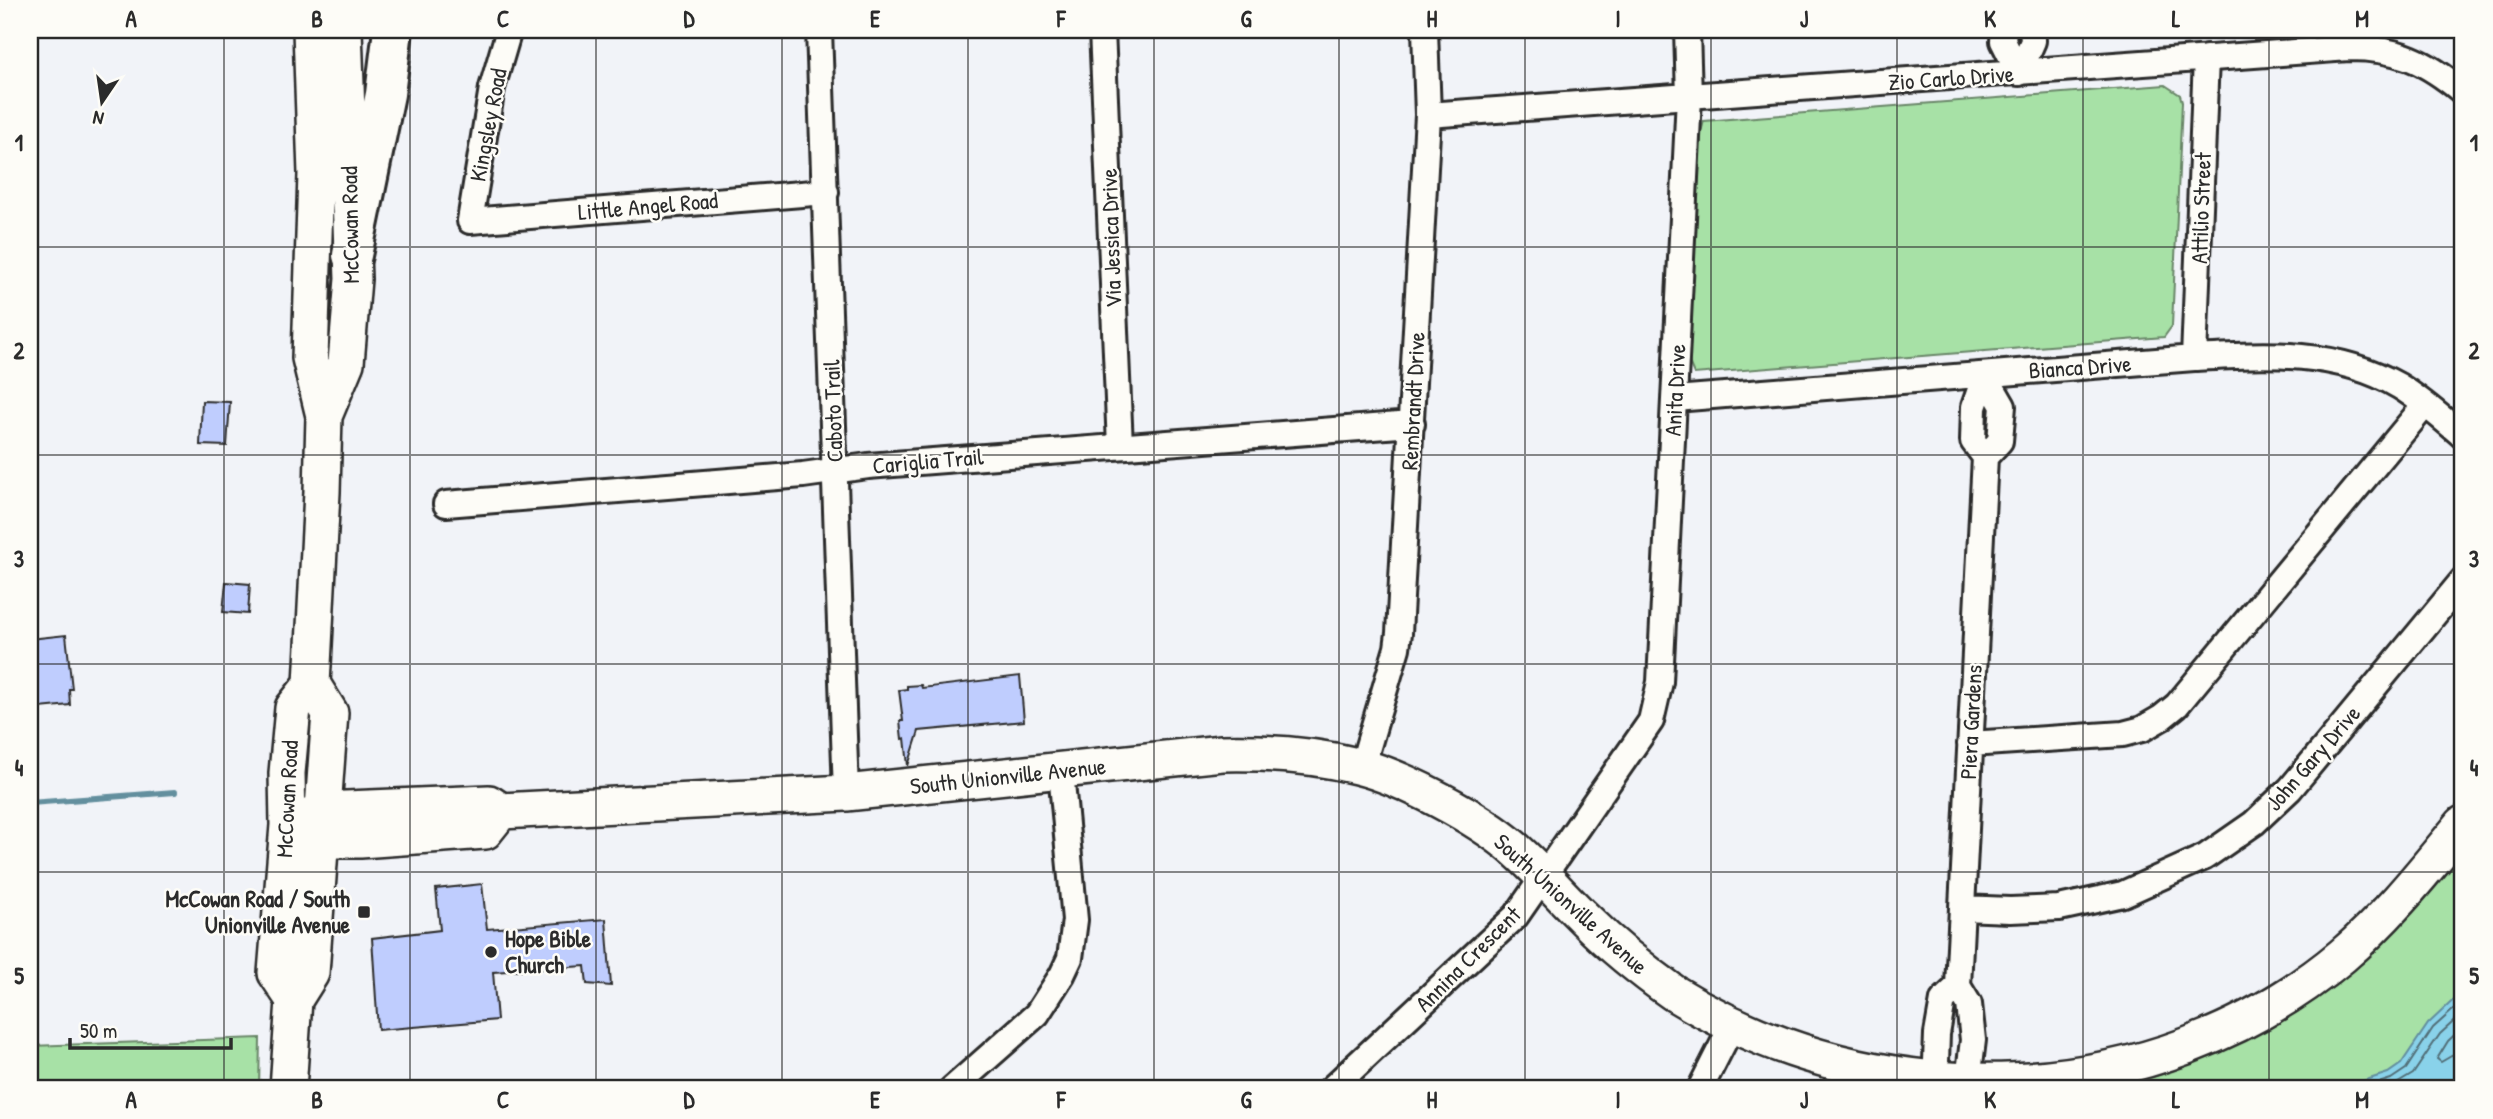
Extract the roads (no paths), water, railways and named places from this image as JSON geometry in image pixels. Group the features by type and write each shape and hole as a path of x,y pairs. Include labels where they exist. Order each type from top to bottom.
{"highway":[{"path":"352,255 385,94 393,30"}],"street":[{"name":"McCowan Road","path":"294,1000 276,973 288,825 287,773 293,708 312,684 323,492 324,416 310,358 316,174 311,30"},
{"name":"McCowan Road","path":"324,416 346,363 353,279 344,30"},
{"name":"Kingsley Road","path":"470,220 492,89 509,30"},
{"name":"Caboto Trail","path":"819,30 846,793"},
{"name":"Via Jessica Drive","path":"1102,30 1120,446"},
{"name":"Rembrandt Drive","path":"1362,767 1398,641 1428,115 1425,30"},
{"name":"Anita Drive","path":"1636,744 1651,721 1660,682 1689,97 1687,30"},
{"path":"2004,30 2003,41 2019,73"},
{"path":"2019,73 2033,41 2032,30"},
{"name":"Zio Carlo Drive","path":"1428,115 2376,48 2428,66 2463,92"},
{"name":"Attilio Street","path":"2194,358 2206,58"},
{"name":"Little Angel Road","path":"470,220 826,192"},
{"name":"Bianca Drive","path":"1675,399 2274,354 2355,366 2399,386 2463,436"},
{"name":"Piera Gardens","path":"1951,1087 1973,1040 1969,1004 1958,986 1985,457 1973,441 1974,407 1985,374"},
{"path":"1970,744 2123,734 2142,729 2161,718 2177,705 2214,662 2426,405"},
{"name":"Cariglia Trail","path":"446,504 868,466 1412,424"},
{"name":"John Gary Drive","path":"1962,908 2059,908 2123,894 2214,851 2253,823 2290,789 2463,580"},
{"name":"McCowan Road","path":"288,1089 294,1000 311,973 330,713 312,684"},
{"name":"Annina Crescent","path":"1331,1089 1516,916 1636,744"},
{"name":"South Unionville Avenue","path":"288,825 322,825 360,840 485,831 501,811 846,793 1183,757 1249,752 1282,753 1362,767 1439,800 1464,814 1503,839 1584,919 1638,966 1676,993 1732,1026 1822,1062 1872,1074 1951,1087 2061,1081 2121,1068 2191,1045 2257,1014 2322,972 2359,941 2399,900 2463,824"},
{"path":"952,1089 1037,1014 1070,958 1074,920 1061,772"},
{"name":"Piera Gardens","path":"1951,1087 1937,1034 1944,1000 1958,986"},
{"path":"1700,1089 1732,1026"}],"water":[{"path":"2463,991 2463,1078 2452,1089 2348,1089 2357,1083 2388,1073 2401,1064 2428,1024"}],"waterway":[{"path":"30,803 175,792"}],"place":[{"name":"McCowan Road / South Unionville Avenue","path":"364,912"},
{"name":"Hope Bible Church","path":"491,952"}]}
